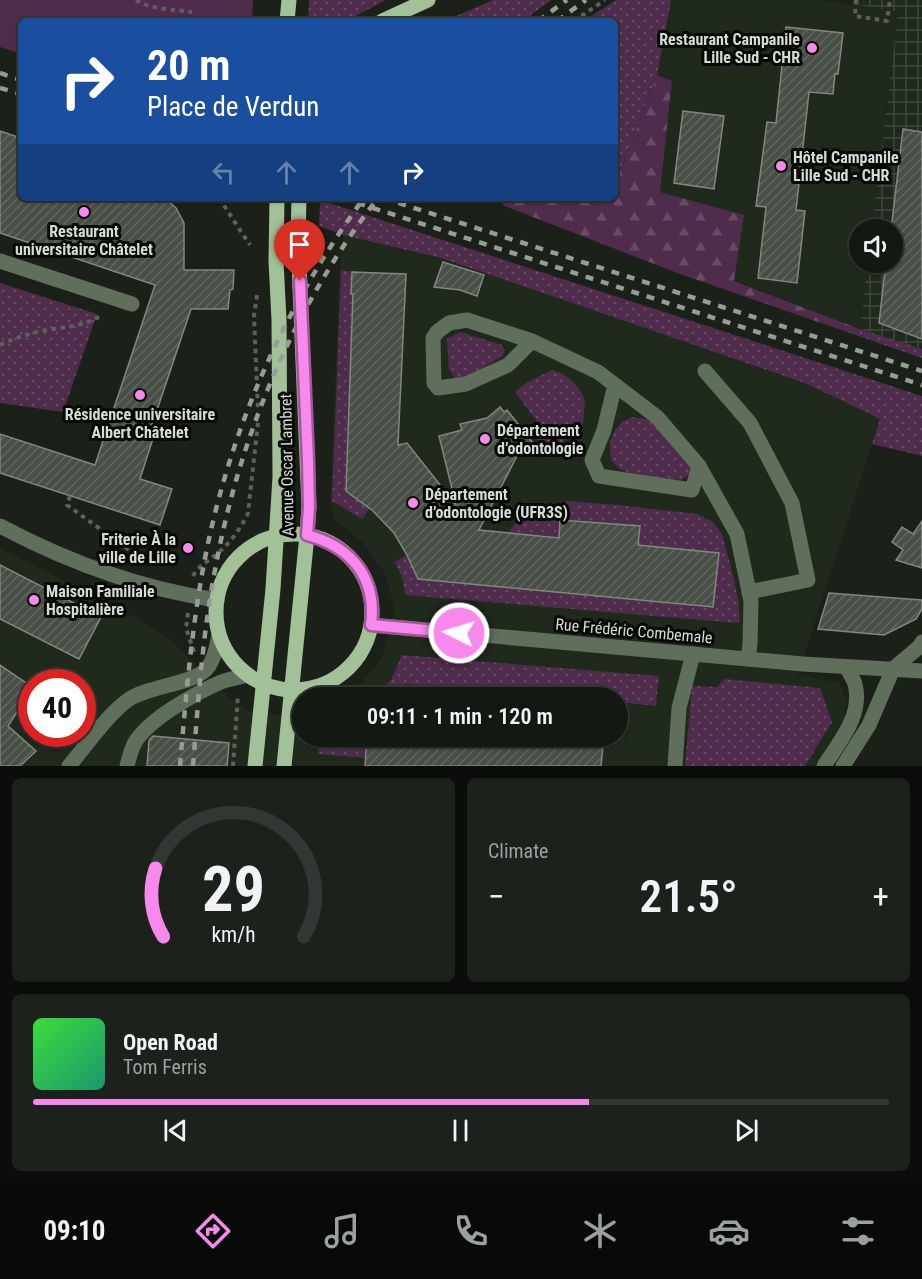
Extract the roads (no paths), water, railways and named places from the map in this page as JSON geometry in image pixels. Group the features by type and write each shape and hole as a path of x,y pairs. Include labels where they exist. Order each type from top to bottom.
{"main road":[{"path":"287,18 289,0"},
{"path":"389,18 428,0"},
{"name":"Avenue Oscar Lambret","path":"255,766 278,536 281,446 277,201"},
{"name":"Avenue Oscar Lambret","path":"284,766 309,507 298,239 299,201"},
{"path":"307,535 338,547 347,554 361,572 372,603 371,625 365,647 344,673 314,688 291,690 277,688 263,684 248,675 234,662 219,635 216,618 217,600 226,574 244,552 260,542 278,536 307,535"}],"street":[{"path":"0,261 127,302"},
{"path":"532,341 508,365 466,384 438,388 434,383 433,338 436,332 448,323 467,320 532,341 598,372 657,417 699,466 737,534 751,601 748,659"},
{"path":"705,371 750,423 792,503 808,580 749,592"},
{"path":"615,385 604,430 592,460 599,476 692,490 699,466"},
{"path":"0,526 43,547 114,576 173,593 217,600"},
{"name":"Rue Frédéric Combemale","path":"371,625 748,659 922,671"},
{"path":"69,766 106,721 127,700 153,688 196,676 205,670 212,659 219,635"},
{"path":"843,766 869,725 893,669 922,642"},
{"path":"675,766 679,708 693,654"},
{"path":"824,766 855,714 857,704 855,682 846,667"},
{"path":"128,766 130,753 135,744 156,721 223,681 248,675"}],"railway":[{"path":"542,18 567,0"},
{"path":"561,18 586,0"},
{"path":"0,73 18,79"},
{"path":"0,88 18,93"},
{"path":"351,201 922,385"},
{"path":"180,766 190,659 201,579 217,505 231,458 247,412 287,323 310,280 362,201"},
{"path":"193,766 203,650 213,581 223,529 253,428 294,332 347,241 376,201"},
{"path":"392,201 922,371"}],"place":[{"name":"Restaurant Campanile Lille Sud - CHR","path":"812,48"},
{"name":"Hôtel Campanile Lille Sud - CHR","path":"781,166"},
{"name":"Restaurant universitaire Châtelet","path":"84,212"},
{"name":"Résidence universitaire Albert Châtelet","path":"140,395"},
{"name":"Département d’odontologie","path":"485,439"},
{"name":"Département d’odontologie (UFR3S)","path":"413,503"},
{"name":"Friterie À la ville de Lille","path":"188,548"},
{"name":"Maison Familiale Hospitalière","path":"34,600"}]}
